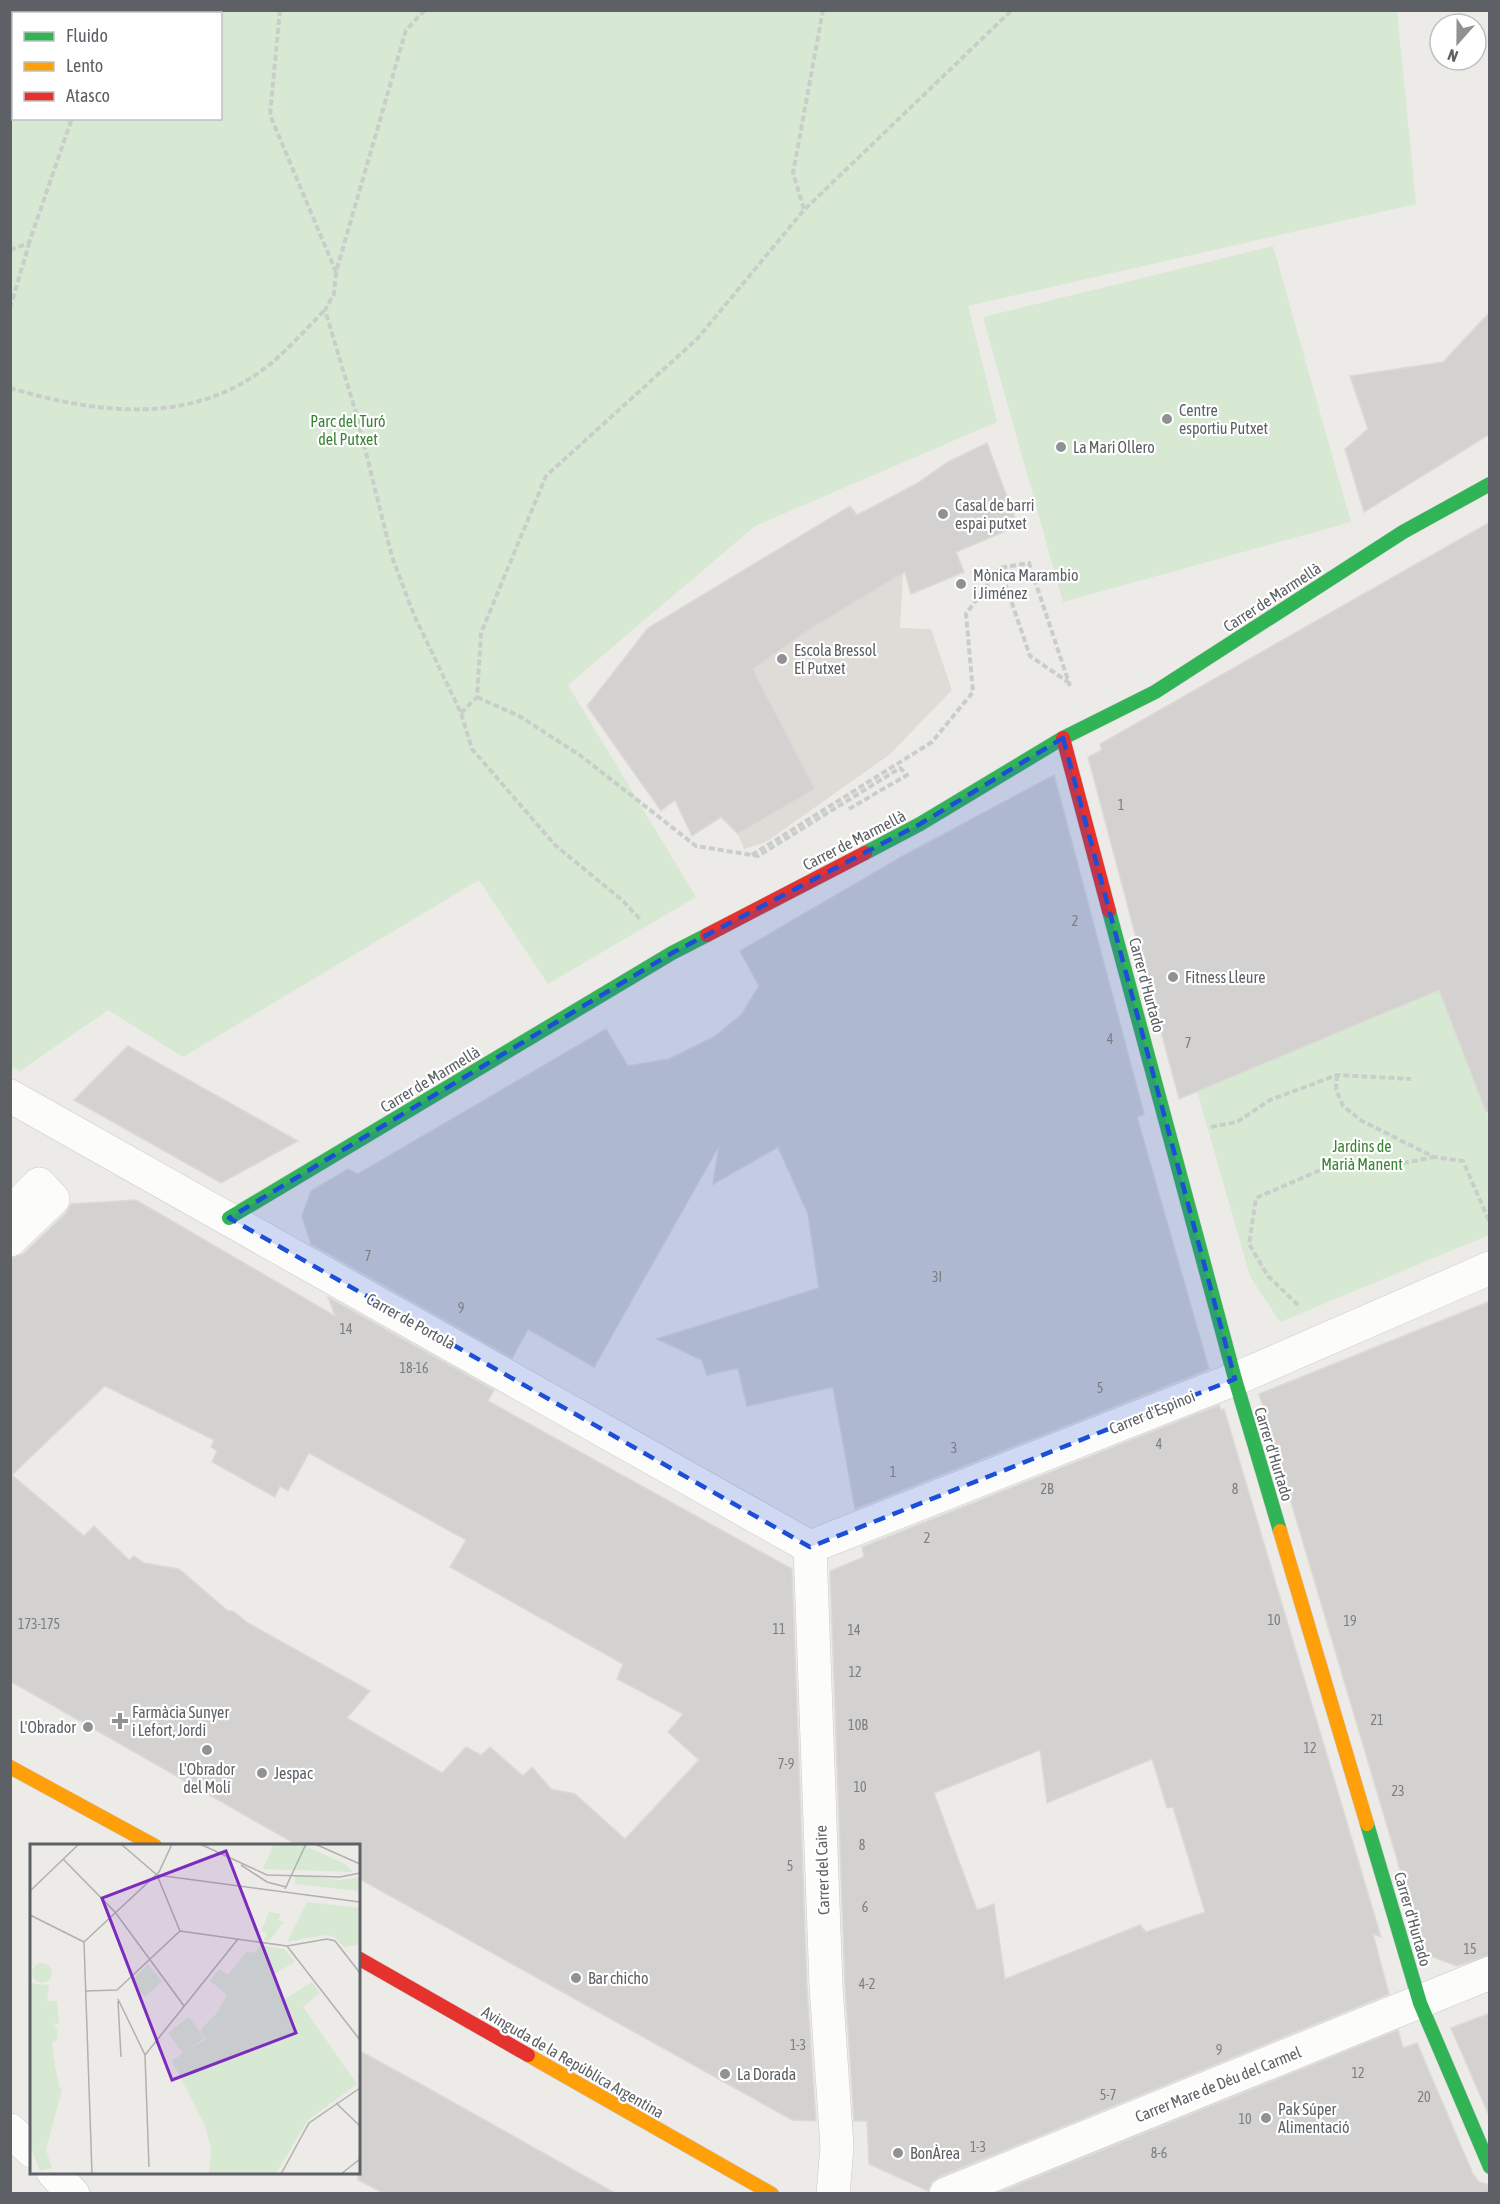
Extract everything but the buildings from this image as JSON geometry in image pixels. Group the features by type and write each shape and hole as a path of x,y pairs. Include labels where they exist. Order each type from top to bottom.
{"street":[{"name":"Carrer de Marmellà","path":"229,1218 672,953 920,824 1063,738 1155,692 1403,532 1490,484"},
{"name":"Carrer d'Hurtado","path":"1063,738 1234,1379 1420,2003 1490,2167"},
{"name":"Carrer de Portolà","path":"10,1096 810,1547"},
{"path":"10,1213 39,1184 53,1198 10,1240"},
{"name":"Carrer d'Espinoi","path":"810,1547 1234,1379 1490,1268"},
{"name":"Carrer del Caire","path":"810,1547 826,1986 837,2147 833,2193"},
{"path":"10,1767 153,1844"},
{"name":"Avinguda de la República Argentina","path":"360,1959 772,2193"},
{"name":"Carrer Mare de Déu del Carmel","path":"946,2193 1490,1973"},
{"path":"10,2130 30,2149"},
{"path":"55,2174 73,2193"}],"path":[{"path":"280,10 270,115 336,272"},
{"path":"10,387 112,409 162,410 200,402 254,376 325,310 334,294 336,272 406,30 425,10"},
{"path":"804,210 793,173 823,10"},
{"path":"461,713 477,697 481,633 546,476 697,339 804,210 1012,10"},
{"path":"10,308 29,243 71,120"},
{"path":"10,250 29,243"},
{"path":"325,310 356,413 392,557 414,615 461,713 472,749 555,845 622,900 647,927"},
{"path":"477,697 521,717 581,756 696,846 752,856 932,742 973,692 966,614 1000,568 1029,563 1068,683 1030,656 1000,568"},
{"path":"1337,1075 1336,1089 1343,1106 1362,1121 1434,1156 1463,1161 1489,1222"},
{"path":"1206,1128 1237,1122 1270,1100 1337,1075 1411,1079"},
{"path":"1303,1310 1268,1276 1249,1244 1256,1198 1325,1168 1383,1167 1434,1156"}],"highlighted area":[{"path":"1063,738 1235,1379 810,1547 229,1218 672,953 920,824"}],"shaded area":[{"name":"Escola Bressol El Putxet","path":"850,506 903,573 900,628 931,629 952,690 889,755 766,842 744,849 738,834 721,817 692,836 675,801 661,811 587,706 648,628"}],"green space":[{"name":"Parc del Turó del Putxet","path":"11,10 1397,11 1416,204 968,306 997,422 755,526 568,685 696,897 548,984 479,880 183,1057 108,1010 20,1071 10,1066"},
{"name":"Centre esportiu Putxet","path":"1273,246 1351,522 1063,602 983,317"},
{"name":"Jardins de Marià Manent","path":"1439,989 1489,1120 1489,1235 1280,1322 1250,1276 1197,1091"}],"traffic: fast":[{"path":"865,853 920,824 1063,738 1155,692 1403,532 1490,484"},
{"path":"1109,911 1235,1379 1280,1531"},
{"path":"229,1218 672,953 707,935"},
{"path":"1367,1824 1420,2003 1490,2167"}],"traffic: slow":[{"path":"1280,1531 1367,1824"},
{"path":"10,1767 151,1844"},
{"path":"528,2055 772,2194"}],"traffic: jam":[{"path":"1063,738 1109,911"},
{"path":"707,935 865,853"},
{"path":"360,1959 528,2055"}],"place":[{"name":"Centre esportiu Putxet","path":"1167,419"},
{"name":"La Mari Ollero","path":"1061,447"},
{"name":"Casal de barri espai putxet","path":"943,514"},
{"name":"Mònica Marambio i Jiménez","path":"961,584"},
{"name":"Escola Bressol El Putxet","path":"782,659"},
{"name":"Fitness Lleure","path":"1173,977"},
{"name":"Farmàcia Sunyer i Lefort, Jordi","path":"120,1721"},
{"name":"L'Obrador","path":"88,1727"},
{"name":"L'Obrador del Molí","path":"207,1750"},
{"name":"Jespac","path":"262,1773"},
{"name":"Bar chicho","path":"576,1978"},
{"name":"La Dorada","path":"725,2074"},
{"name":"Pak Súper Alimentació","path":"1266,2118"},
{"name":"BonÀrea","path":"898,2153"}]}
